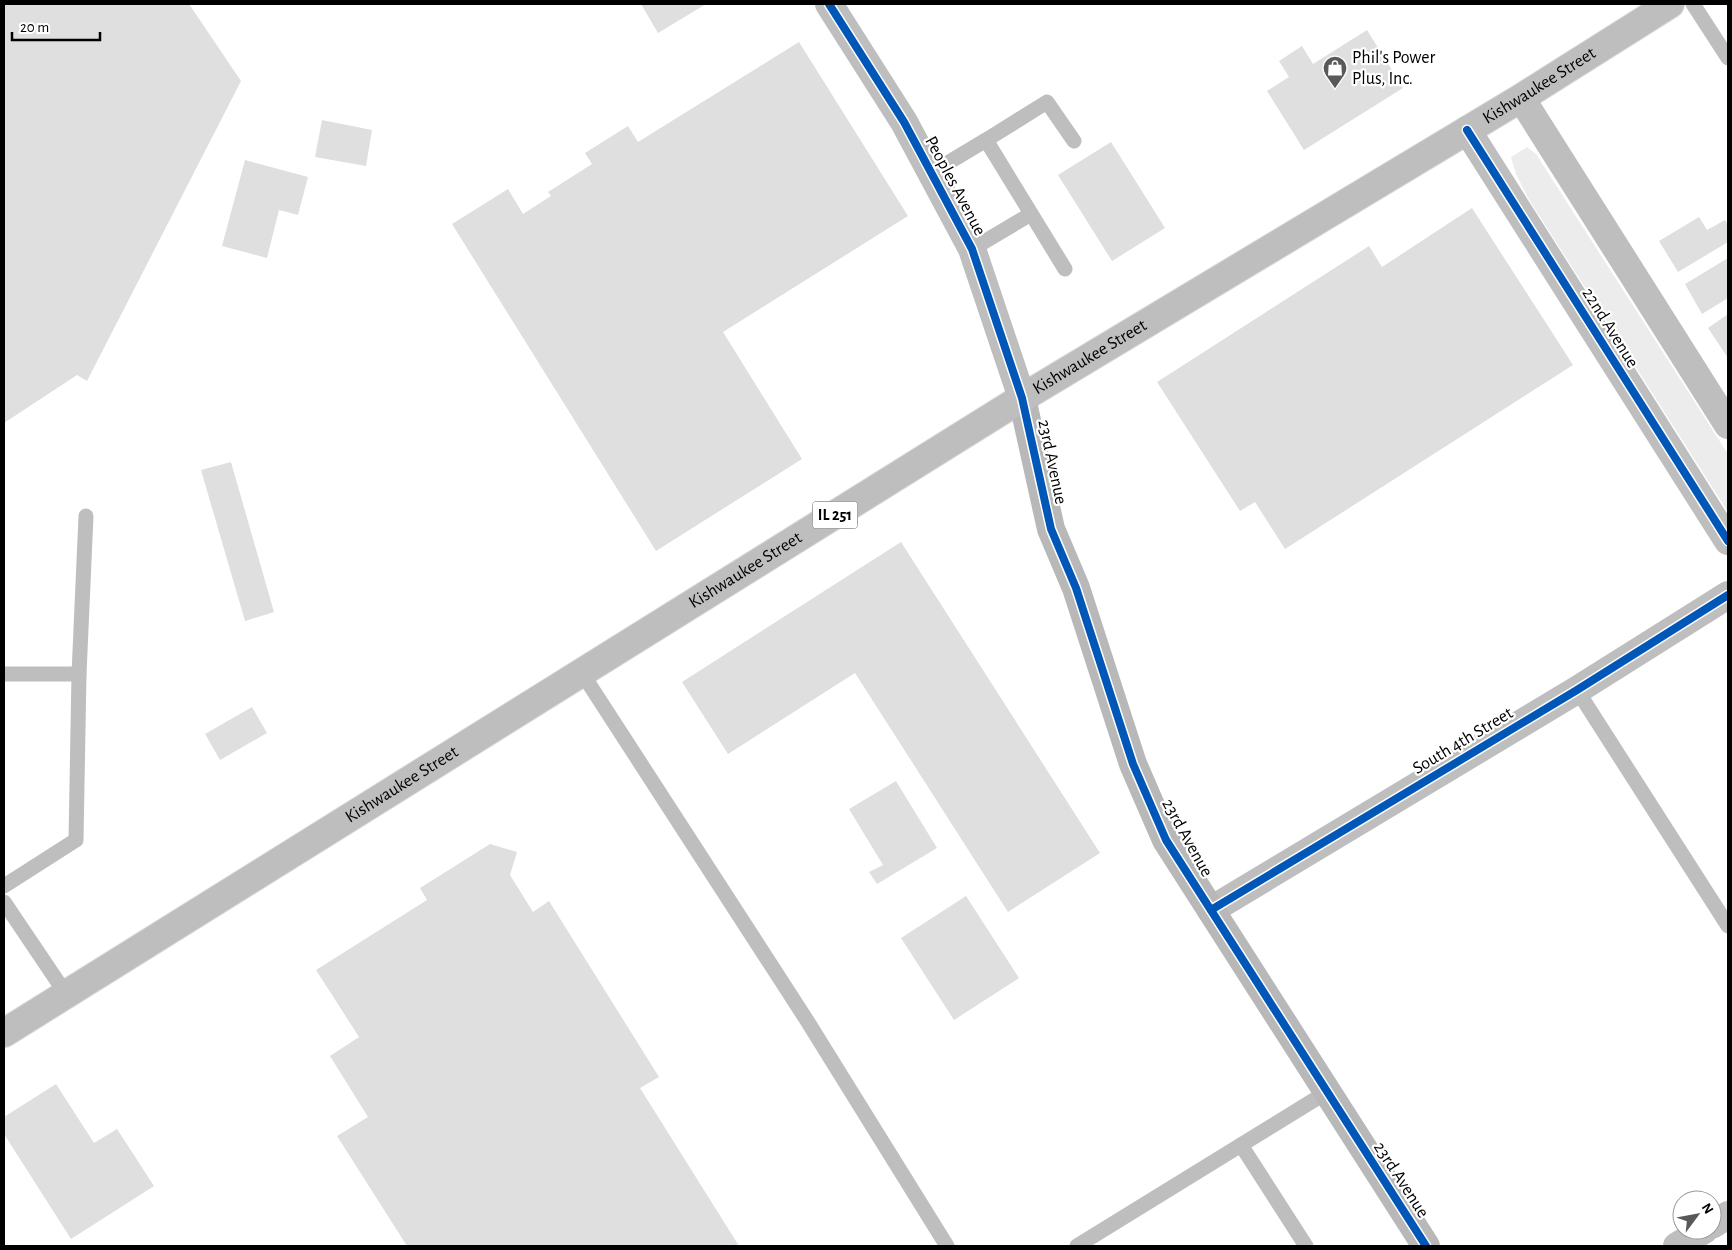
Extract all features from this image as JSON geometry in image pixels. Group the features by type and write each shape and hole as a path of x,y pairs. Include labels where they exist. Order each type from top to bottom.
{"street":[{"name":"Peoples Avenue","path":"829,4 904,122 972,249 1022,398"},
{"name":"Kishwaukee Street","path":"4,1033 1022,398 1521,98 1670,4"},
{"path":"1521,98 1728,424"},
{"name":"22nd Avenue","path":"1467,130 1728,541"},
{"name":"23rd Avenue","path":"1022,398 1051,529 1076,588 1132,764 1166,840 1426,1246"},
{"name":"South 4th Street","path":"1211,910 1577,690 1728,595"}],"lane":[{"path":"1693,4 1728,58"},
{"path":"932,174 1047,102 1074,142"},
{"path":"986,140 1065,269"},
{"path":"972,249 1031,214"},
{"path":"4,886 76,840 79,674 86,516"},
{"path":"582,672 806,1020 947,1246"},
{"path":"4,674 79,674"},
{"path":"1577,690 1728,926"},
{"path":"4,902 66,994"},
{"path":"1077,1246 1327,1092"},
{"path":"1241,1145 1306,1246"}],"shaded area":[{"path":"1527,147 1536,154 1728,454 1728,512 1528,198 1516,174 1511,157"}],"building":[{"path":"4,4 189,4 241,81 87,381 77,375 4,423"},
{"path":"641,4 706,4 658,33"},
{"name":"Phil's Power Plus, Inc.","path":"1367,30 1403,88 1304,150 1267,91 1289,77 1279,61 1302,46 1313,64"},
{"path":"799,42 908,216 723,332 802,459 656,551 452,224 508,189 523,214 551,196 548,192 592,164 585,153 628,126 638,142"},
{"path":"322,120 372,130 366,166 315,157"},
{"path":"1111,142 1165,228 1112,261 1058,175"},
{"path":"245,160 308,177 298,215 279,210 267,258 222,246"},
{"path":"1472,208 1573,365 1285,549 1255,502 1240,511 1157,382 1369,246 1382,267"},
{"path":"1699,217 1707,230 1725,220 1728,225 1728,242 1678,272 1659,241"},
{"path":"1728,258 1728,298 1702,314 1685,284"},
{"path":"1728,314 1728,358 1708,328"},
{"path":"231,462 274,612 245,621 201,470"},
{"path":"901,542 1100,853 1008,912 855,673 728,754 682,682"},
{"path":"252,707 267,733 220,760 205,734"},
{"path":"896,781 937,848 877,884 869,872 883,865 849,809"},
{"path":"490,844 517,852 510,875 533,912 549,901 659,1077 640,1088 739,1246 407,1246 337,1136 368,1117 330,1056 359,1037 316,970 427,900 420,888"},
{"path":"966,896 1019,978 954,1020 901,938"},
{"path":"56,1084 94,1143 117,1129 154,1186 71,1239 4,1134 4,1117"}],"cycle path":[{"path":"829,4 904,122 972,249 1022,398 1051,529 1076,588 1133,764 1166,840 1426,1246"},
{"path":"1467,130 1728,541"},
{"path":"1211,910 1577,690 1728,595"}],"place":[{"name":"Phil's Power Plus, Inc.","path":"1335,89"}]}
